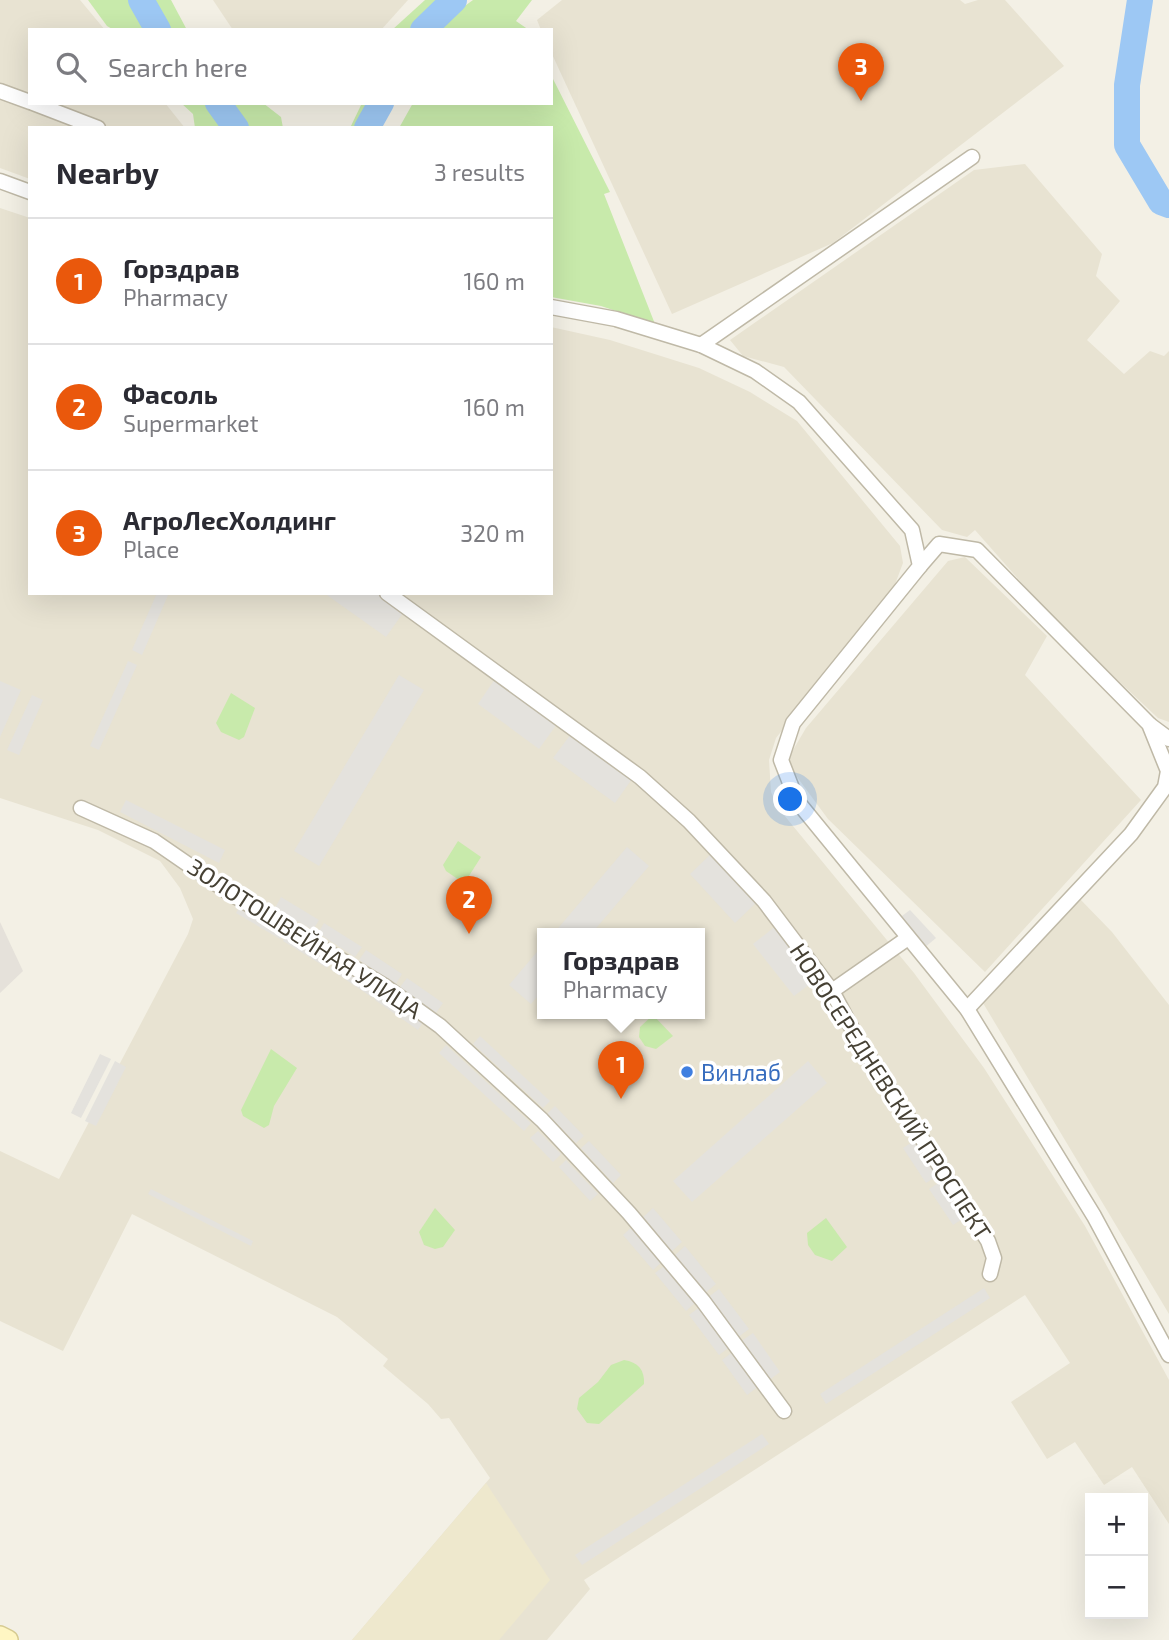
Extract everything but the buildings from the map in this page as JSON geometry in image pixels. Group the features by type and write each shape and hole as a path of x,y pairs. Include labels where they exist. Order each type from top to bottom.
{"main road":[{"path":"0,1636 8,1640"}],"street":[{"path":"0,91 28,102"},
{"path":"36,105 93,126"},
{"path":"701,345 972,157"},
{"path":"0,181 28,191"},
{"path":"553,307 616,319 701,345 755,370 799,402 912,530 920,566"},
{"path":"1169,738 1149,724 972,547 939,544 793,723 781,760 797,801 967,1009 1094,1216 1169,1355"},
{"name":"НОВОСЕРЕДНЕВСКИЙ ПРОСПЕКТ","path":"390,595 664,797 772,910 832,991 857,1038 988,1241 994,1258 990,1274"},
{"path":"967,1009 1131,834 1165,787 1169,771 1149,724"},
{"name":"ЗОЛОТОШВЕЙНАЯ УЛИЦА","path":"81,808 154,841 228,892 383,985 440,1026 542,1119 629,1213 703,1301 784,1411"},
{"path":"832,991 908,938"}],"shaded area":[{"path":"0,0 80,0 103,28 28,28 28,105 167,105 183,126 28,126 28,178 0,168"},
{"path":"213,0 408,0 383,28 232,28"},
{"path":"562,0 960,0 965,4 978,0 1005,0 1064,66 833,243 672,314 553,56 553,28 540,28 537,20"},
{"path":"1025,164 1102,254 1096,276 1120,301 1087,340 1124,374 1150,351 1164,356 1169,351 1169,722 1158,718 1059,625 975,530 967,537 942,530 784,367 743,356 730,340 974,170"},
{"path":"0,208 28,217 28,595 553,595 553,327 610,340 699,368 750,392 797,421 900,546 903,563 894,587 776,738 769,760 771,792 779,809 914,973 984,1068 1085,1226 1150,1345 1169,1380 1169,1524 1132,1467 1104,1485 1075,1442 1047,1459 1011,1402 1070,1363 1025,1295 584,1580 590,1589 547,1640 352,1640 490,1478 449,1418 441,1419 428,1404 383,1366 388,1359 337,1317 132,1214 63,1351 0,1321 0,1151 59,1179 188,934 193,919 180,888 160,861 98,830 0,798"},
{"path":"965,557 1047,636 1025,675 1141,800 985,972 828,819 786,762 806,728 948,561"},
{"path":"156,595 168,595 142,655 132,650"},
{"path":"327,595 379,595 403,613 386,637"},
{"path":"128,661 137,665 99,750 90,746"},
{"path":"399,675 424,690 319,866 294,851"},
{"path":"495,679 557,724 539,749 478,704"},
{"path":"0,681 21,690 0,737"},
{"path":"32,695 43,700 19,755 7,750"},
{"path":"571,734 632,779 615,803 553,758"},
{"path":"126,800 225,850 219,863 120,812"},
{"path":"627,847 649,866 596,928 558,928"},
{"path":"712,853 757,902 735,923 690,874"},
{"path":"281,897 319,920 313,930 275,908"},
{"path":"1079,898 1112,932 1169,1005 1169,1314 983,1003"},
{"path":"242,903 287,928 280,939 236,913"},
{"path":"910,910 936,938 924,948 898,919"},
{"path":"0,922 23,971 0,993"},
{"path":"324,923 362,947 355,957 318,933"},
{"path":"777,925 818,978 794,996 753,944"},
{"path":"289,931 334,957 327,968 283,941"},
{"path":"366,950 402,974 396,984 359,960"},
{"path":"537,952 537,997 531,1004 509,985"},
{"path":"336,960 380,987 373,998 330,969"},
{"path":"407,978 443,1003 436,1013 400,987"},
{"path":"382,990 425,1019 418,1030 375,1000"},
{"path":"480,1036 550,1101 543,1108 473,1044"},
{"path":"446,1045 531,1123 524,1131 439,1053"},
{"path":"100,1054 111,1059 81,1118 71,1113"},
{"path":"115,1061 126,1067 96,1126 85,1121"},
{"path":"808,1061 827,1083 692,1202 673,1181"},
{"path":"555,1106 584,1136 576,1143 547,1114"},
{"path":"538,1131 561,1154 553,1162 530,1138"},
{"path":"589,1141 621,1175 613,1183 581,1148"},
{"path":"914,1141 937,1176 926,1183 903,1148"},
{"path":"566,1160 598,1194 590,1201 559,1167"},
{"path":"940,1182 964,1218 953,1225 929,1189"},
{"path":"151,1189 253,1241 251,1246 148,1194"},
{"path":"653,1208 682,1242 671,1252 642,1218"},
{"path":"634,1225 664,1260 653,1270 623,1235"},
{"path":"685,1246 716,1284 704,1294 674,1256"},
{"path":"667,1264 697,1301 686,1311 655,1273"},
{"path":"984,1288 990,1298 826,1404 820,1394"},
{"path":"719,1289 749,1329 737,1338 707,1298"},
{"path":"701,1306 731,1346 719,1355 689,1315"},
{"path":"753,1333 780,1372 768,1381 740,1342"},
{"path":"734,1351 759,1386 747,1395 722,1360"},
{"path":"762,1434 769,1444 582,1565 575,1555"},
{"path":"486,1483 550,1580 499,1640 352,1640"}],"green space":[{"path":"88,0 171,0 186,28 110,28"},
{"path":"425,0 452,0 433,28 394,28"},
{"path":"473,0 532,0 516,21 526,28 443,28 447,19"},
{"path":"553,79 610,192 604,194 655,324 601,306 553,297 553,126 400,126 412,105 553,105"},
{"path":"183,105 266,105 281,117 283,126 195,126 193,114"},
{"path":"361,105 388,105 378,126 351,126"},
{"path":"231,693 255,708 244,737 239,740 221,732 216,723"},
{"path":"458,841 481,857 467,879 462,882 446,871 443,865"},
{"path":"649,1019 657,1019 673,1036 656,1049 645,1046 639,1037 640,1027"},
{"path":"271,1049 297,1068 274,1106 269,1125 264,1128 243,1116 241,1110"},
{"path":"435,1208 455,1230 443,1247 435,1249 424,1245 419,1232"},
{"path":"826,1218 847,1247 832,1261 815,1255 808,1245 807,1233"},
{"path":"624,1360 640,1368 644,1384 599,1424 587,1423 577,1409 579,1398 598,1382 611,1365"}],"waterway":[{"path":"141,0 157,28"},
{"path":"425,28 454,0"},
{"path":"1140,0 1127,85 1127,145 1161,202 1169,205"},
{"path":"219,105 235,126"},
{"path":"368,126 380,105"}],"place":[{"name":"АгроЛесХолдинг","path":"861,101"},
{"name":"Фасоль","path":"469,934"},
{"name":"Винлаб","path":"687,1072"},
{"name":"Горздрав","path":"621,1099"}]}
